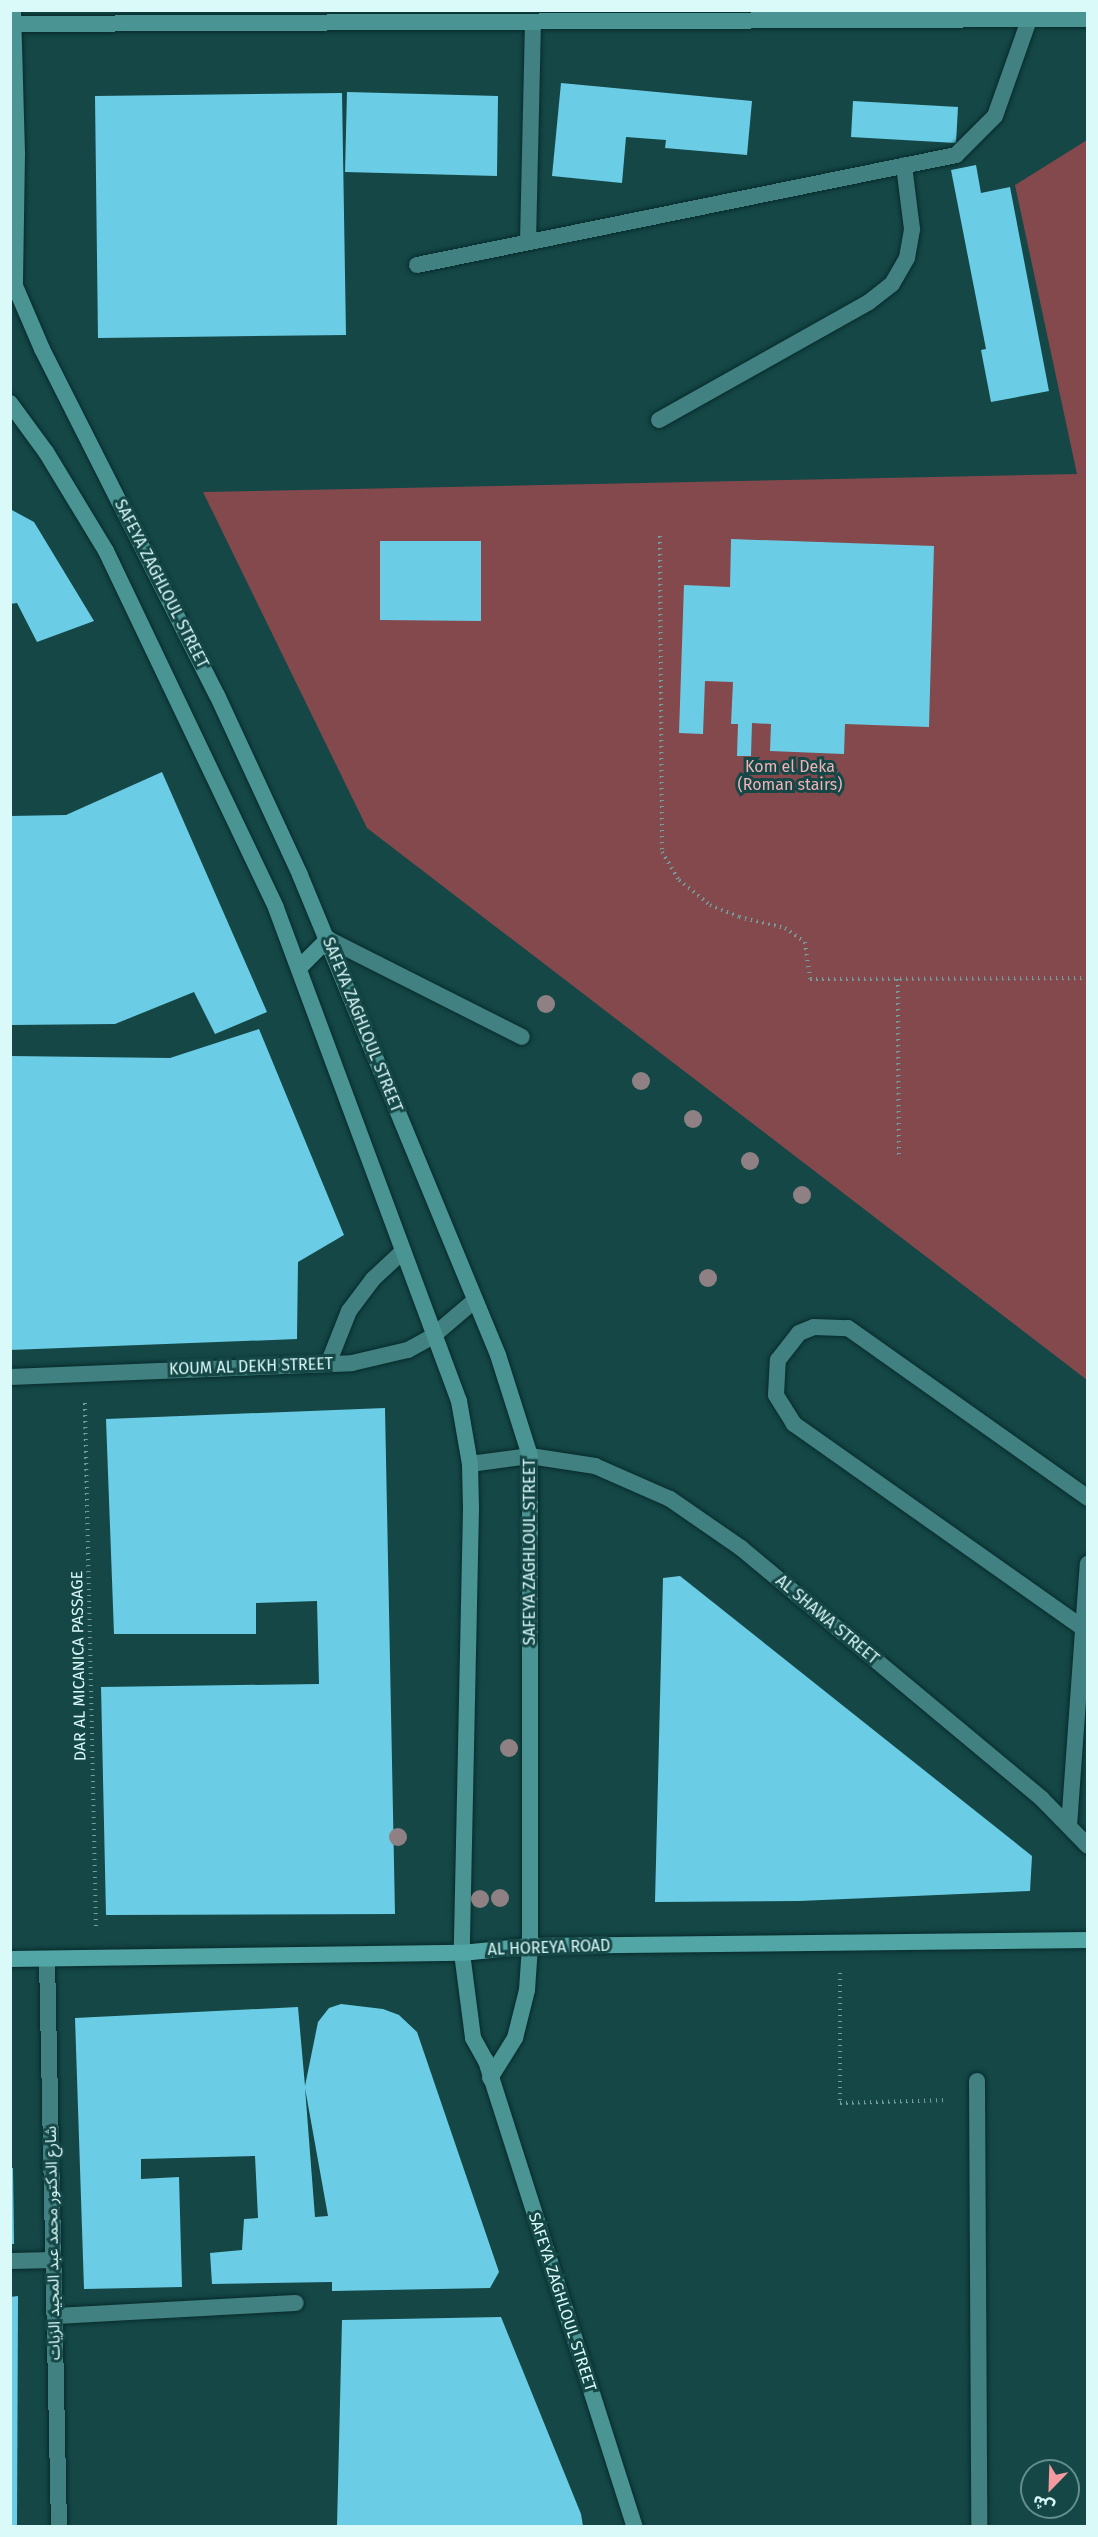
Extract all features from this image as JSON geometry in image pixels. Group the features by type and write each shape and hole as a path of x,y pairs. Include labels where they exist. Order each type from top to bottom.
{"main road":[{"path":"12,20 533,24 1088,19"},
{"name":"SAFEYA ZAGHLOUL STREET","path":"12,20 17,154 13,287 217,695 328,939 515,1399 530,1456 530,1946 527,1990 515,2038 490,2078"},
{"name":"SAFEYA ZAGHLOUL STREET","path":"10,403 46,452 106,551 276,908 300,967 433,1336 459,1401 470,1464 462,1953 473,2038 486,2061 634,2526"},
{"path":"300,967 328,939"},
{"name":"AL HOREYA ROAD","path":"10,1959 462,1953 530,1946 840,1945 1088,1940"}],"street":[{"path":"417,265 956,154 980,135 995,116 1029,20"},
{"path":"528,242 533,24"},
{"path":"658,420 869,302 892,284 907,258 912,229 904,166"},
{"path":"328,939 522,1037"},
{"path":"328,1364 348,1311 373,1279 403,1251"},
{"name":"KOUM AL DEKH STREET","path":"10,1377 352,1363 408,1350 433,1336 474,1301"},
{"path":"1083,1628 794,1424 776,1395 778,1360 799,1334 814,1327 848,1328 1088,1498"},
{"name":"AL SHAWA STREET","path":"470,1464 530,1456 595,1466 670,1499 741,1548 1069,1826 1088,1846"},
{"path":"1069,1826 1088,1564"},
{"name":"شارع الدكتور محمد عبد المجيد الزيات","path":"47,1959 59,2526"},
{"path":"977,2081 979,2526"},
{"path":"10,2260 54,2259"},
{"path":"55,2316 296,2303"}],"path":[{"path":"660,537 662,852 679,880 710,905 739,917 785,928 805,942 810,979 1088,978"},
{"path":"898,979 899,1156"},
{"name":"DAR AL MICANICA PASSAGE","path":"84,1374 97,1958"},
{"path":"840,1945 840,2103 977,2099"}],"green space":[{"name":"Kom el Deka (Roman stairs)","path":"1087,140 1087,1380 367,828 203,492 1077,474 1015,185"}],"building":[{"path":"561,83 752,101 747,155 665,148 666,140 626,137 622,183 552,176"},
{"path":"347,92 498,96 497,176 345,172"},
{"path":"342,93 346,335 98,338 95,96"},
{"path":"853,101 958,107 956,143 851,137"},
{"path":"976,165 981,193 1010,187 1049,391 991,402 981,350 986,349 951,170"},
{"path":"10,509 34,522 94,621 37,642 17,603 10,604"},
{"path":"731,539 934,546 929,727 845,724 844,754 770,751 771,724 752,723 751,756 737,756 738,724 731,724 733,682 705,681 703,734 679,733 684,585 730,587"},
{"path":"380,541 481,541 481,621 380,620"},
{"path":"162,772 267,1012 215,1034 194,992 115,1024 10,1025 10,816 66,815"},
{"path":"259,1029 344,1235 298,1262 297,1339 10,1350 10,1056 170,1058"},
{"path":"385,1408 395,1914 106,1915 101,1687 319,1684 317,1601 256,1603 256,1634 114,1634 106,1419"},
{"path":"680,1576 1032,1856 1030,1891 799,1901 655,1902 663,1578"},
{"path":"341,2004 383,2009 399,2015 417,2032 499,2272 490,2288 332,2291 332,2282 212,2284 210,2253 242,2250 244,2219 258,2218 255,2156 141,2159 141,2179 179,2177 182,2287 84,2289 75,2018 298,2007 305,2086 318,2022 329,2008","holes":["305,2088 328,2216 315,2217"]},
{"path":"10,2168 13,2168 14,2244 10,2244"},
{"path":"18,2296 17,2526 10,2526 10,2297"},
{"path":"501,2317 581,2514 583,2526 337,2526 342,2320"}]}
